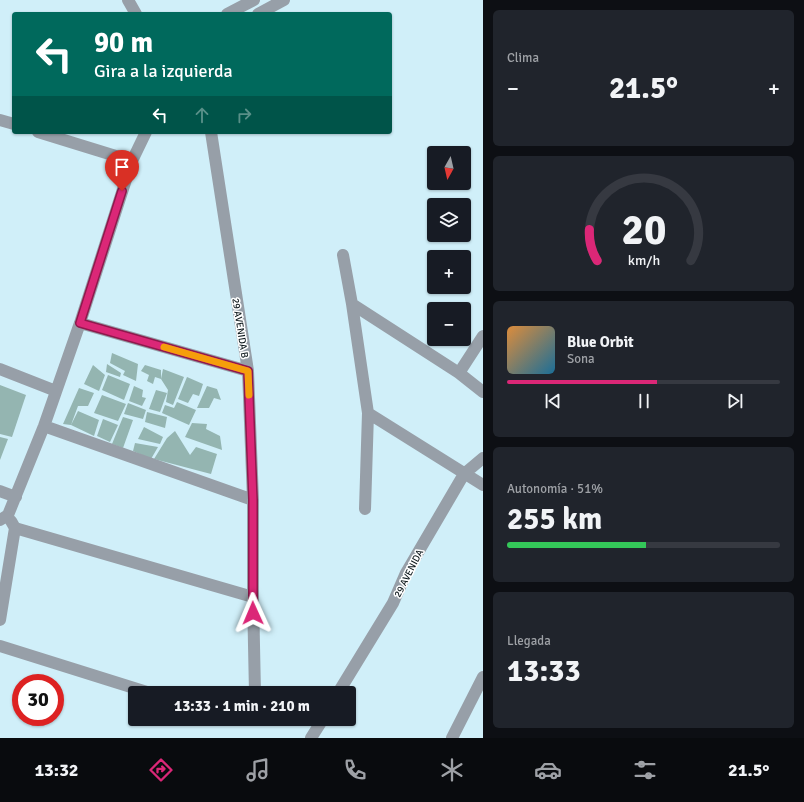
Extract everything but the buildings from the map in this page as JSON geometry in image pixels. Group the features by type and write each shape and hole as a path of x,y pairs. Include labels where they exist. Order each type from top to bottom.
{"street":[{"path":"128,0 135,12"},
{"path":"262,12 284,0"},
{"path":"231,12 247,2"},
{"path":"0,120 12,123"},
{"path":"44,134 132,161"},
{"path":"145,134 132,161 80,323 44,426 16,497 4,518 15,528 252,597"},
{"name":"29 AVENIDA B","path":"211,134 248,371 253,500 252,597 255,686"},
{"path":"343,255 352,304 368,413 365,509"},
{"path":"352,304 460,373 483,392"},
{"path":"80,323 248,371"},
{"path":"460,373 483,336"},
{"path":"0,369 56,391"},
{"path":"368,413 483,485"},
{"path":"44,426 253,500"},
{"name":"29 AVENIDA","path":"342,686 393,603 406,573 464,474 483,458"},
{"path":"0,491 16,497"},
{"path":"0,620 15,528"},
{"path":"0,646 128,686"},
{"path":"452,738 483,677"},
{"path":"311,738 319,726"}],"slow traffic":[{"path":"164,347 248,371 249,395"}],"route":[{"path":"122,191 80,323 248,371 253,500 253,613"}]}
